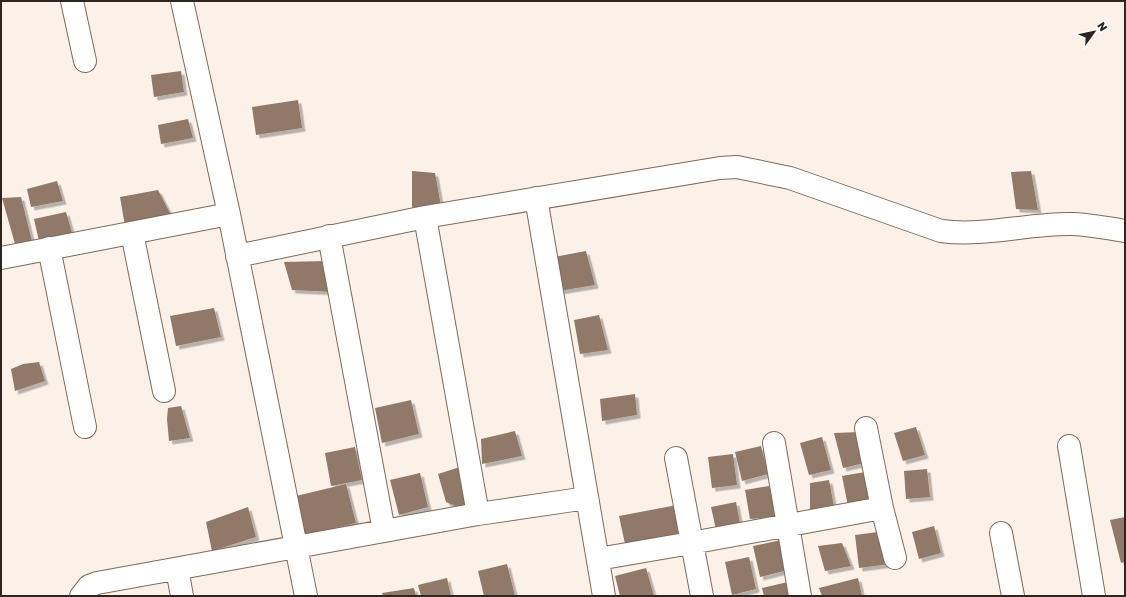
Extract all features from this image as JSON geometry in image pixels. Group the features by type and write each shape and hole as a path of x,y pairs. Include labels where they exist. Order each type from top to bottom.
{"street":[{"path":"72,1 84,61"},
{"path":"182,1 229,214 306,596"},
{"path":"237,256 425,217 720,168 737,167 790,178 941,230 961,233 983,232 1072,224 1125,231"},
{"path":"536,198 604,596"},
{"path":"1,258 229,214"},
{"path":"425,217 478,514"},
{"path":"132,233 164,391"},
{"path":"330,236 384,531"},
{"path":"49,248 85,426"},
{"path":"866,428 882,508 895,558"},
{"path":"774,443 800,596"},
{"path":"1069,446 1094,596"},
{"path":"676,458 702,596"},
{"path":"81,596 89,586 97,583 478,514 587,498"},
{"path":"598,558 691,544 882,508"},
{"path":"1002,533 1013,596"},
{"path":"177,569 182,596"}],"building":[{"path":"181,71 184,92 154,97 151,75"},
{"path":"298,100 302,128 256,135 252,107"},
{"path":"188,119 193,138 161,144 158,125"},
{"path":"412,171 435,173 441,206 412,208"},
{"path":"1031,171 1038,210 1016,209 1011,172"},
{"path":"57,181 63,201 31,207 27,189"},
{"path":"158,190 171,215 125,226 120,197"},
{"path":"21,197 32,241 15,244 2,198"},
{"path":"66,212 73,236 39,241 34,219"},
{"path":"586,251 595,285 559,291 554,257"},
{"path":"326,261 335,292 292,290 284,262"},
{"path":"214,308 221,337 176,346 170,316"},
{"path":"599,315 608,350 580,354 574,320"},
{"path":"39,362 45,381 15,391 11,369 23,364"},
{"path":"635,394 637,415 602,421 600,399"},
{"path":"411,400 419,434 382,443 375,408"},
{"path":"181,406 190,438 169,441 167,419 168,408"},
{"path":"916,427 925,455 903,461 894,433"},
{"path":"515,431 522,456 482,464 481,439"},
{"path":"860,432 869,462 843,468 834,433"},
{"path":"822,437 831,470 809,475 800,443"},
{"path":"761,446 768,474 742,481 735,452"},
{"path":"355,447 362,480 331,486 325,453"},
{"path":"733,454 737,485 712,488 708,457"},
{"path":"460,467 468,503 458,507 446,502 438,474"},
{"path":"927,469 930,497 906,499 904,471"},
{"path":"865,472 872,506 849,511 842,476"},
{"path":"420,473 428,507 399,515 390,480"},
{"path":"829,480 835,512 810,512 810,483"},
{"path":"346,484 356,523 305,535 296,496"},
{"path":"769,486 777,516 750,519 745,490"},
{"path":"736,502 741,529 717,534 711,507"},
{"path":"677,505 684,534 625,544 619,516"},
{"path":"248,507 256,537 212,551 206,522"},
{"path":"1125,517 1125,562 1121,563 1110,520"},
{"path":"934,526 941,553 919,559 912,532"},
{"path":"886,531 890,564 859,568 855,535"},
{"path":"781,540 788,570 760,577 753,546"},
{"path":"842,543 851,566 825,571 818,546"},
{"path":"749,557 756,589 732,595 725,562"},
{"path":"507,564 515,596 484,596 478,571"},
{"path":"646,568 654,596 620,596 615,576"},
{"path":"447,578 451,596 421,596 418,585"},
{"path":"858,578 862,596 822,596 819,588"},
{"path":"788,582 791,596 764,596 762,588"},
{"path":"414,588 416,596 383,596 382,593"}]}
